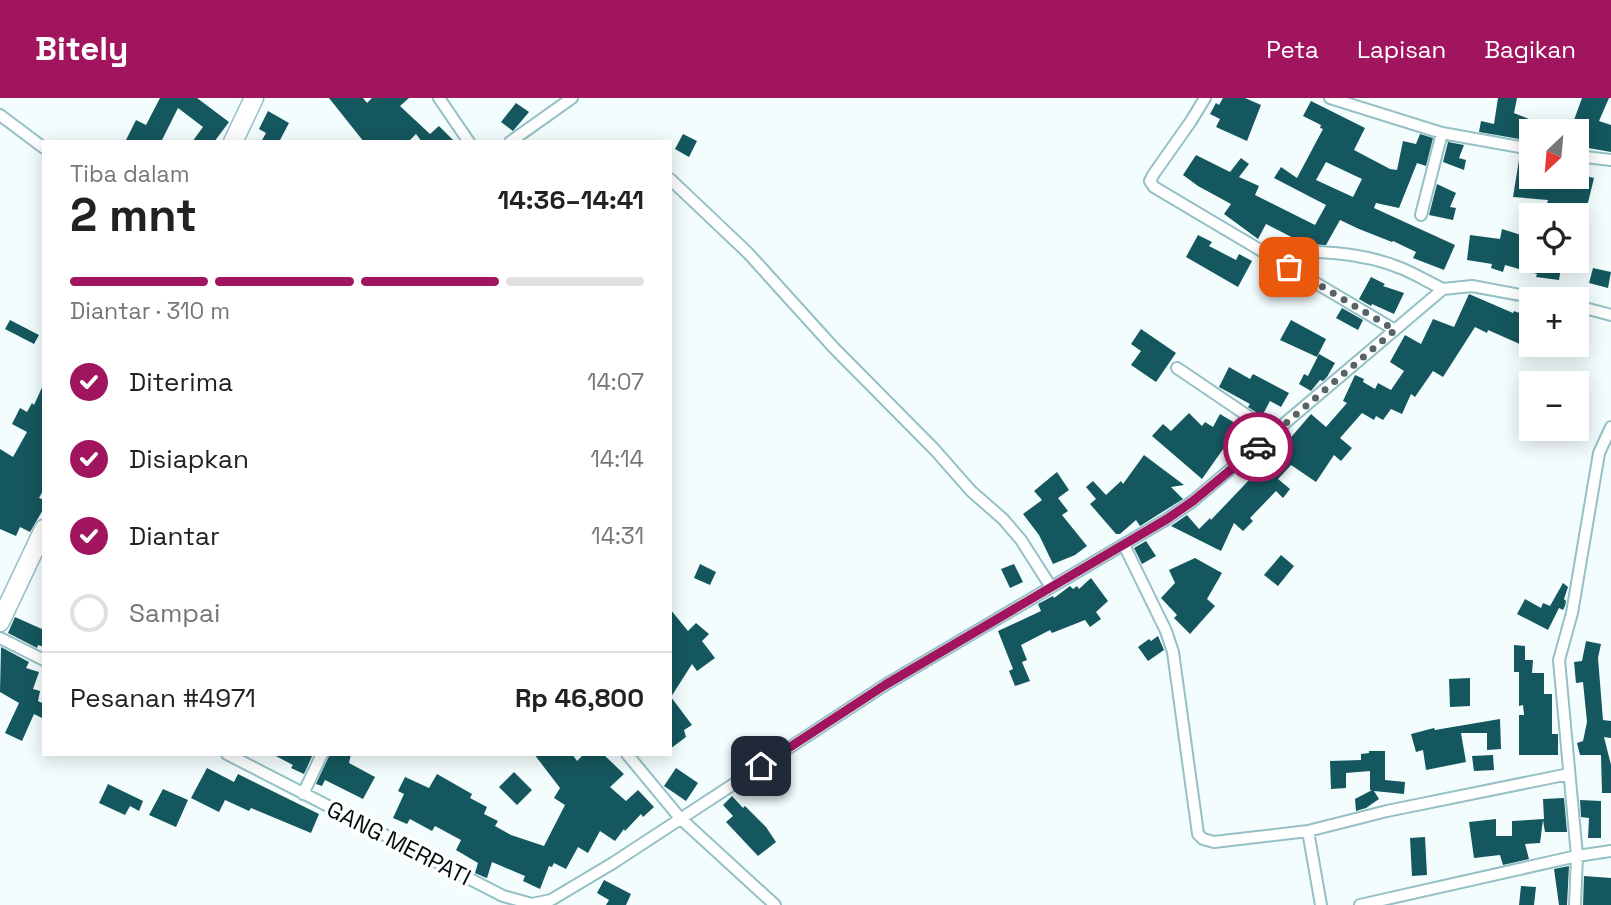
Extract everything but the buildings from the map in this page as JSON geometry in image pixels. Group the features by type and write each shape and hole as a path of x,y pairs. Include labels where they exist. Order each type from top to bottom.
{"main road":[{"path":"234,140 254,98"},
{"path":"0,622 42,533"}],"street":[{"path":"439,98 468,140"},
{"path":"513,140 572,98"},
{"path":"1205,98 1150,181 1154,187 1395,330"},
{"path":"1330,98 1442,133 1519,147"},
{"path":"0,115 42,146"},
{"path":"1421,215 1442,133"},
{"path":"1589,157 1611,160"},
{"path":"672,181 747,253 971,491 1003,519 1021,540 1051,587"},
{"path":"1268,254 1308,250 1346,254 1378,260 1443,289 1472,286 1519,295"},
{"name":"GANG MERPATI","path":"231,756 503,896 532,904 551,900 885,685 1124,545 1193,501 1443,289"},
{"path":"1589,309 1611,315"},
{"path":"1177,368 1273,433"},
{"path":"1575,905 1577,856 1559,660 1573,606 1599,453 1611,427"},
{"path":"1124,545 1166,631 1173,652 1198,834 1203,839 1214,842 1308,831 1387,811 1569,774"},
{"path":"0,638 42,659"},
{"path":"303,793 321,756"},
{"path":"629,756 680,818 775,905"},
{"path":"1308,831 1321,905"},
{"path":"1360,905 1577,856 1611,852"}],"way so far":[{"path":"1258,447 1395,330 1289,267"}],"route":[{"path":"761,766 885,685 1167,519 1258,447"}]}
